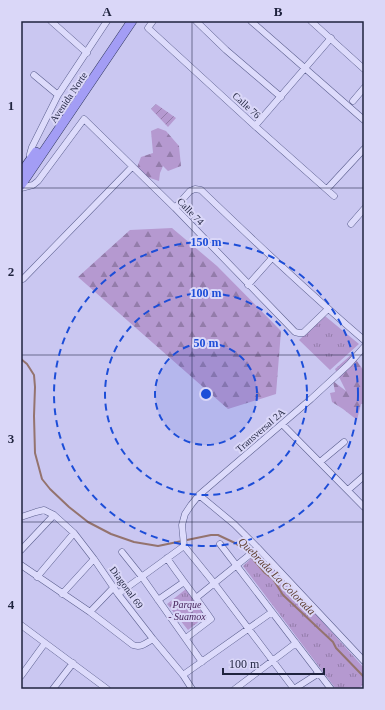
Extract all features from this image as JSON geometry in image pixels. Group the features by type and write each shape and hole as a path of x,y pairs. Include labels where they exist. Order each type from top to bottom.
{"main road":[{"name":"Avenida Norte","path":"21,173 126,21"},
{"name":"Avenida Norte","path":"21,185 132,21"}],"street":[{"path":"51,21 86,53"},
{"path":"30,161 32,147 58,95 107,21"},
{"name":"Calle 76","path":"153,21 148,28 334,196"},
{"path":"196,21 226,50 281,97"},
{"path":"252,21 364,120"},
{"path":"311,21 364,69"},
{"path":"256,126 331,38"},
{"path":"34,75 58,95"},
{"path":"352,101 364,88"},
{"name":"Calle 74","path":"21,188 33,185 38,181 84,119 175,208 295,332 299,334 304,333 328,309"},
{"path":"327,189 364,149"},
{"path":"21,279 132,167"},
{"path":"175,208 190,191 195,189 201,190 272,258 364,340"},
{"path":"351,224 364,209"},
{"path":"248,285 272,258"},
{"name":"Transversal 2A","path":"184,546 182,525 185,514 199,495 329,383 364,347"},
{"path":"282,424 364,506"},
{"path":"320,462 344,442"},
{"path":"348,490 364,476"},
{"path":"199,495 234,524 256,550 364,661"},
{"path":"21,517 44,510 54,515 21,550"},
{"name":"Diagonal 69","path":"54,515 74,533 118,594 183,675 191,688"},
{"path":"37,577 74,533"},
{"path":"220,544 331,689"},
{"path":"118,594 184,546 214,583 294,689 319,673"},
{"path":"196,598 256,550"},
{"path":"122,552 142,577 202,662"},
{"path":"167,558 211,619 186,638"},
{"path":"62,594 94,559"},
{"path":"21,565 90,612 133,645 142,646 153,639"},
{"path":"158,600 184,582"},
{"path":"90,612 114,587"},
{"path":"183,675 272,612"},
{"path":"21,625 73,663 99,687 107,689"},
{"path":"235,689 296,642"},
{"path":"21,676 46,643"},
{"path":"53,689 73,663"}],"green space":[{"path":"156,104 176,118 168,127 151,109"},
{"path":"158,128 166,131 179,146 181,166 168,171 163,166 159,181 144,176 136,170 141,157 153,153 151,131"},
{"path":"172,228 217,266 281,331 276,394 228,409 78,277 130,230"},
{"path":"325,316 359,344 330,370 299,340"},
{"path":"352,354 364,371 364,404 361,404 357,420 332,402 330,393 335,392 333,381 346,391 335,369"},
{"path":"259,551 364,668 364,684 358,689 336,689 243,566"},
{"name":"Parque - Suamox","path":"186,589 206,616 188,630 167,604"}],"waterway":[{"name":"Quebrada La Colorada","path":"21,359 27,364 34,375 35,453 42,479 69,507 88,522 111,534 134,542 158,546 211,535 218,535 235,543 245,550 265,573 273,579 283,595 333,642 336,648 364,677"}]}
